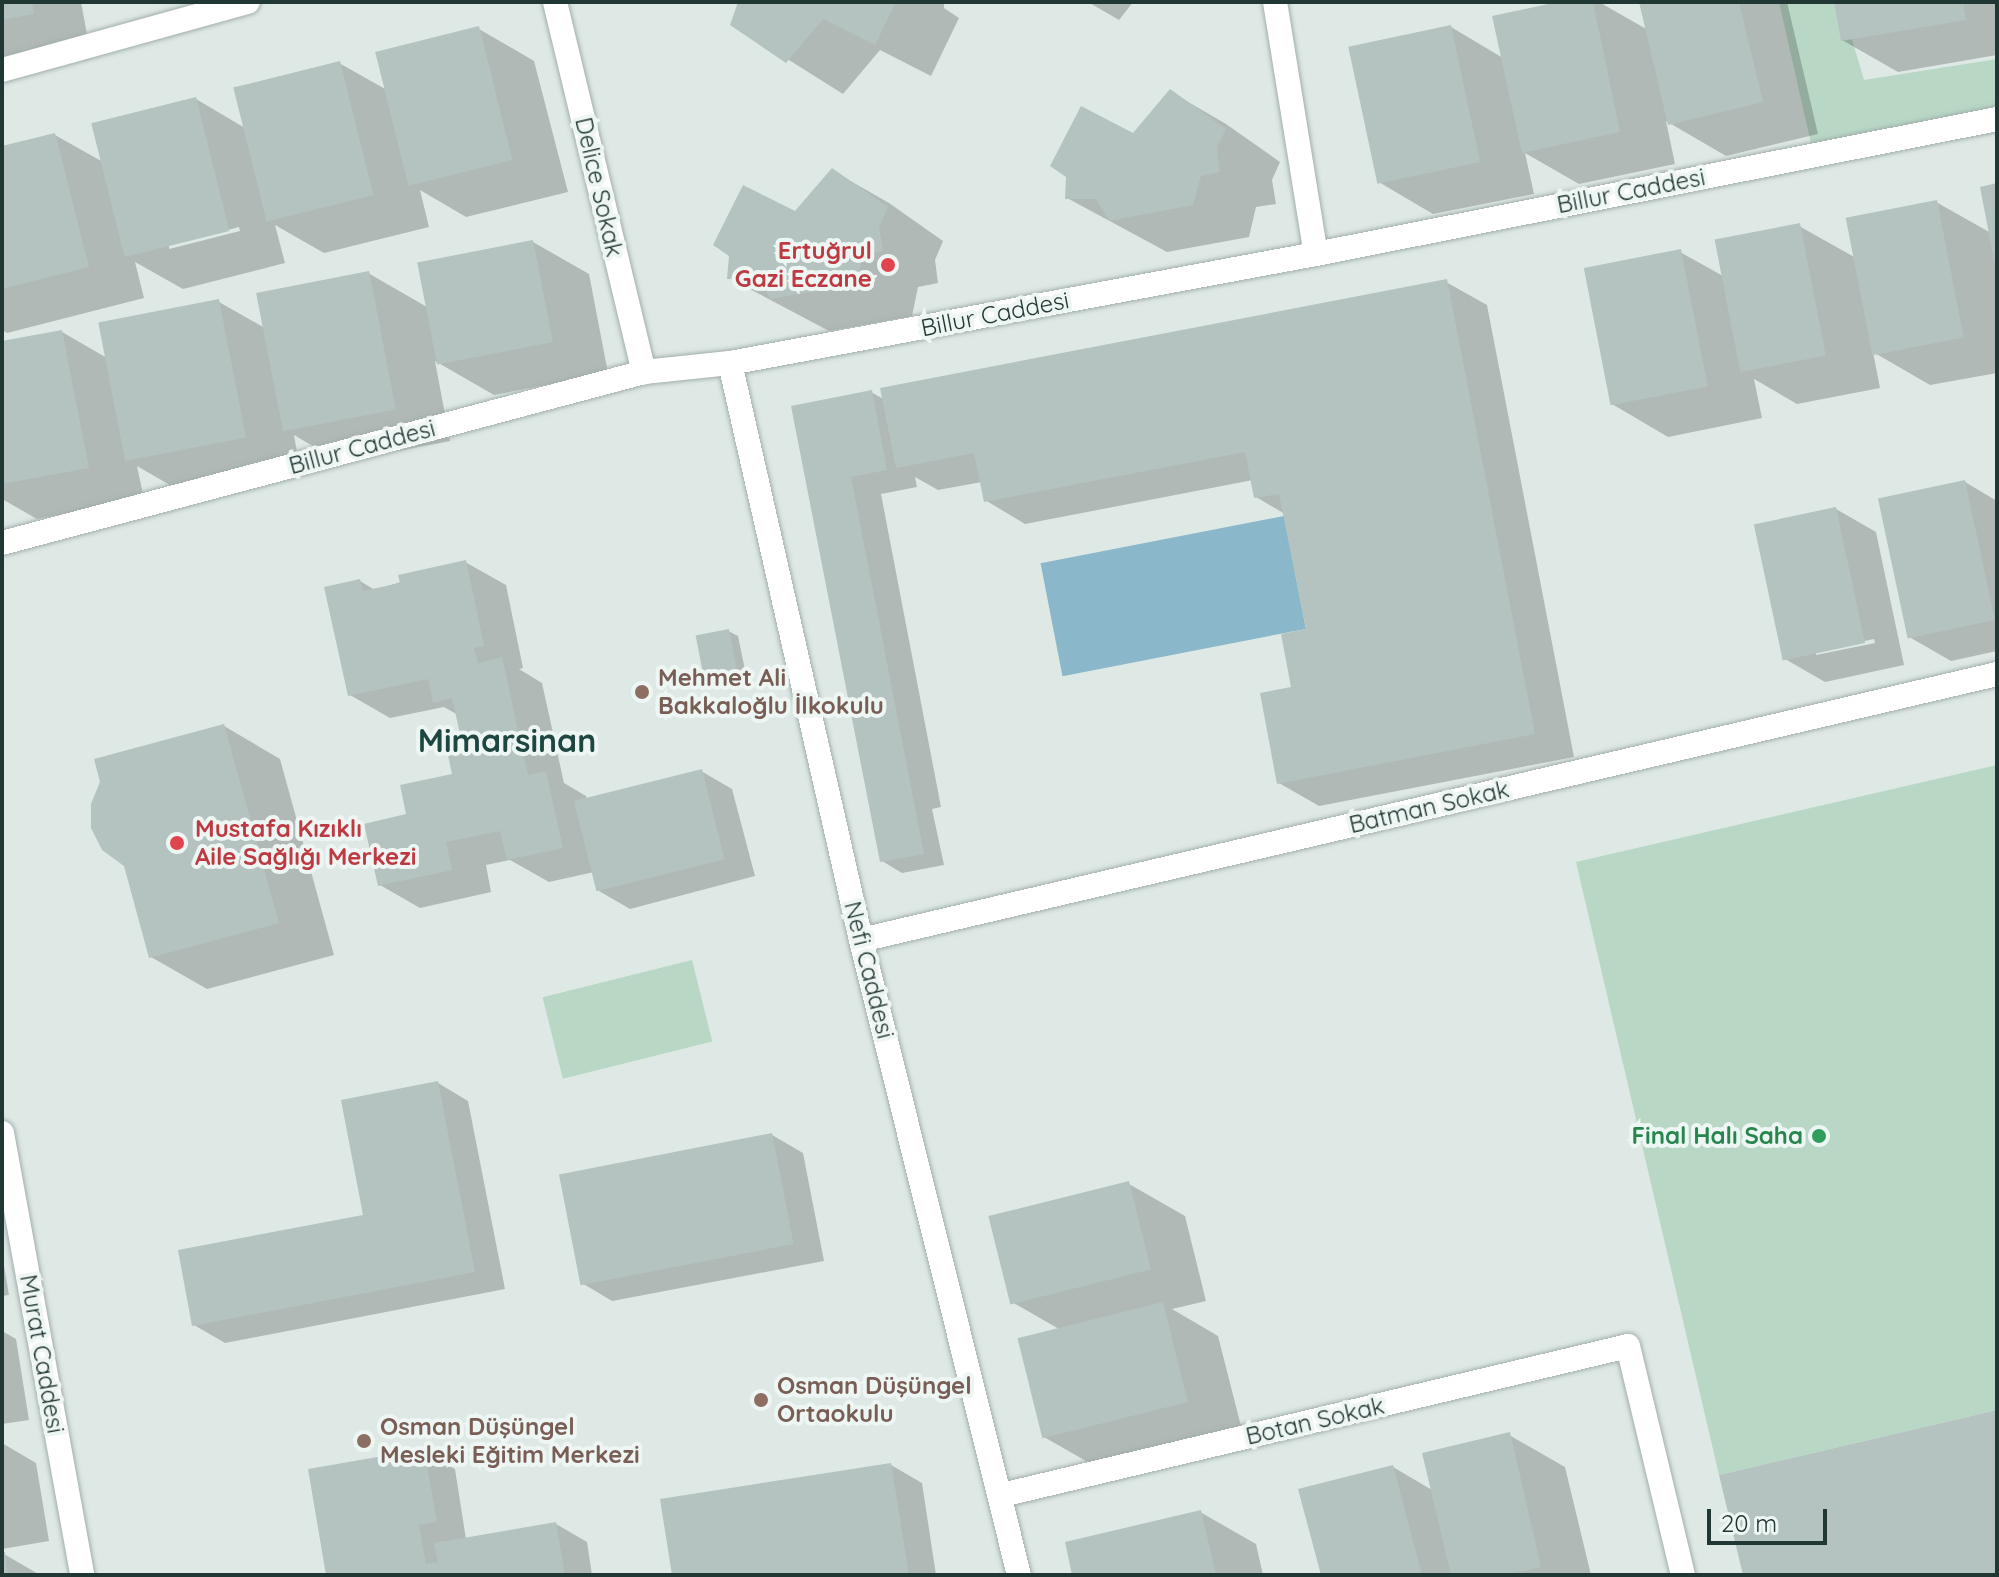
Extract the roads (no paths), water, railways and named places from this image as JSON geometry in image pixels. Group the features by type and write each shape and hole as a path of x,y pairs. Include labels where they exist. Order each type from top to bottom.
{"street":[{"path":"2,70 248,2"},
{"name":"Delice Sokak","path":"555,2 644,372"},
{"path":"1275,2 1316,254"},
{"name":"Billur Caddesi","path":"2,543 644,372 730,363 1316,254 1997,119"},
{"name":"Nefi Caddesi","path":"730,363 861,940 1002,1495 1019,1575"},
{"name":"Batman Sokak","path":"861,940 1997,674"},
{"name":"Murat Caddesi","path":"2,1133 82,1575"},
{"name":"Botan Sokak","path":"1002,1495 1628,1346 1683,1575"}],"water":[{"path":"1284,516 1306,629 1062,676 1041,563"}],"place":[{"name":"Ertuğrul Gazi Eczane","path":"888,265"},
{"name":"Mehmet Ali Bakkaloğlu İlkokulu","path":"642,692"},
{"name":"Mustafa Kızıklı Aile Sağlığı Merkezi","path":"177,843"},
{"name":"Final Halı Saha","path":"1819,1136"},
{"name":"Osman Düşüngel Ortaokulu","path":"761,1400"},
{"name":"Osman Düşüngel Mesleki Eğitim Merkezi","path":"364,1441"}],"district":[{"name":"Mimarsinan","path":"507,740"}]}
